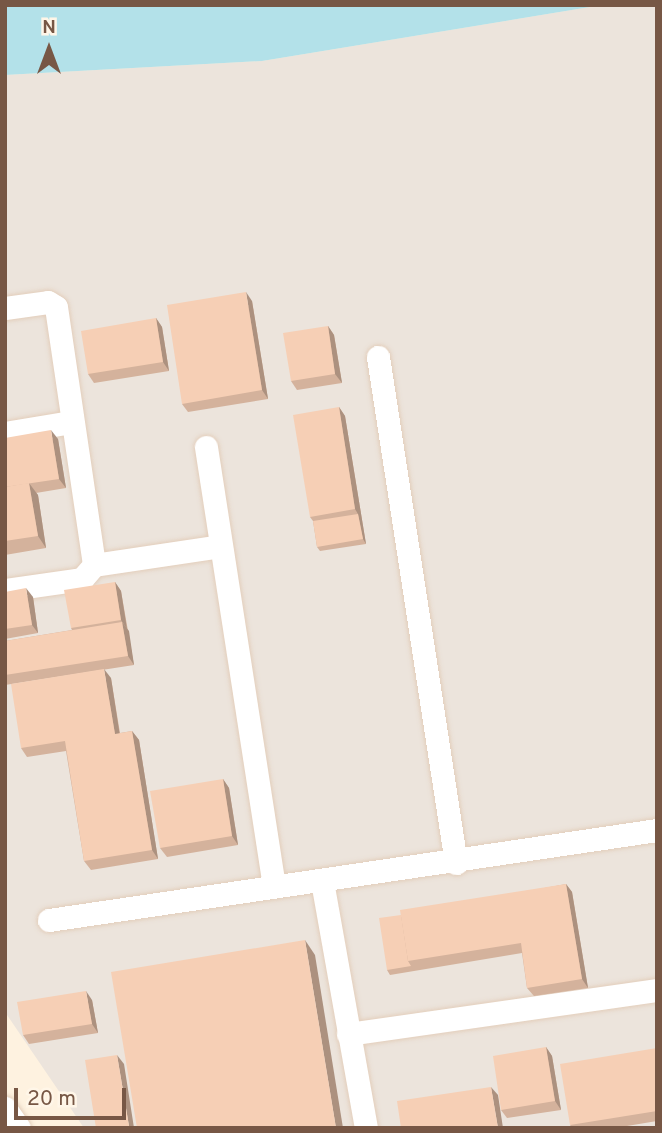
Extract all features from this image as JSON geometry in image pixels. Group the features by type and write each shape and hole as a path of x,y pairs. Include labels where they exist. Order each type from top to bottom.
{"lane":[{"path":"5,308 48,302 56,307 94,565"},
{"path":"379,357 456,863"},
{"path":"5,433 71,422"},
{"path":"206,447 274,886"},
{"path":"5,590 82,579 94,565 221,546"},
{"path":"49,920 274,886 456,863 657,830"},
{"path":"322,881 366,1128"},
{"path":"348,1034 657,990"},
{"path":"5,1108 19,1128"}],"shaded area":[{"path":"602,5 657,5 657,1128 84,1128 5,1012 5,75 262,61"}],"water":[{"path":"5,5 602,5 262,61 5,75"}],"building":[{"path":"246,292 262,390 182,404 167,305"},
{"path":"156,318 163,362 88,374 81,331"},
{"path":"328,326 335,374 291,381 283,333"},
{"path":"339,407 355,509 310,517 293,415"},
{"path":"51,430 59,479 5,487 5,438"},
{"path":"29,483 38,536 5,541 5,487"},
{"path":"358,514 363,539 317,547 313,521"},
{"path":"115,582 121,620 71,628 64,590"},
{"path":"26,588 32,625 5,629 5,592"},
{"path":"122,622 128,656 5,675 5,641"},
{"path":"104,669 115,734 132,731 152,850 84,861 65,741 21,748 11,684"},
{"path":"223,779 232,836 160,848 150,791"},
{"path":"566,884 582,979 527,988 521,943 408,961 400,910"},
{"path":"401,915 411,966 387,970 379,918"},
{"path":"305,940 336,1128 137,1128 111,972"},
{"path":"86,991 92,1024 23,1035 17,1002"},
{"path":"546,1047 555,1101 501,1110 493,1056"},
{"path":"657,1048 657,1111 570,1125 560,1064"},
{"path":"117,1055 129,1126 96,1128 85,1060"},
{"path":"491,1087 498,1128 401,1128 397,1101"}]}
